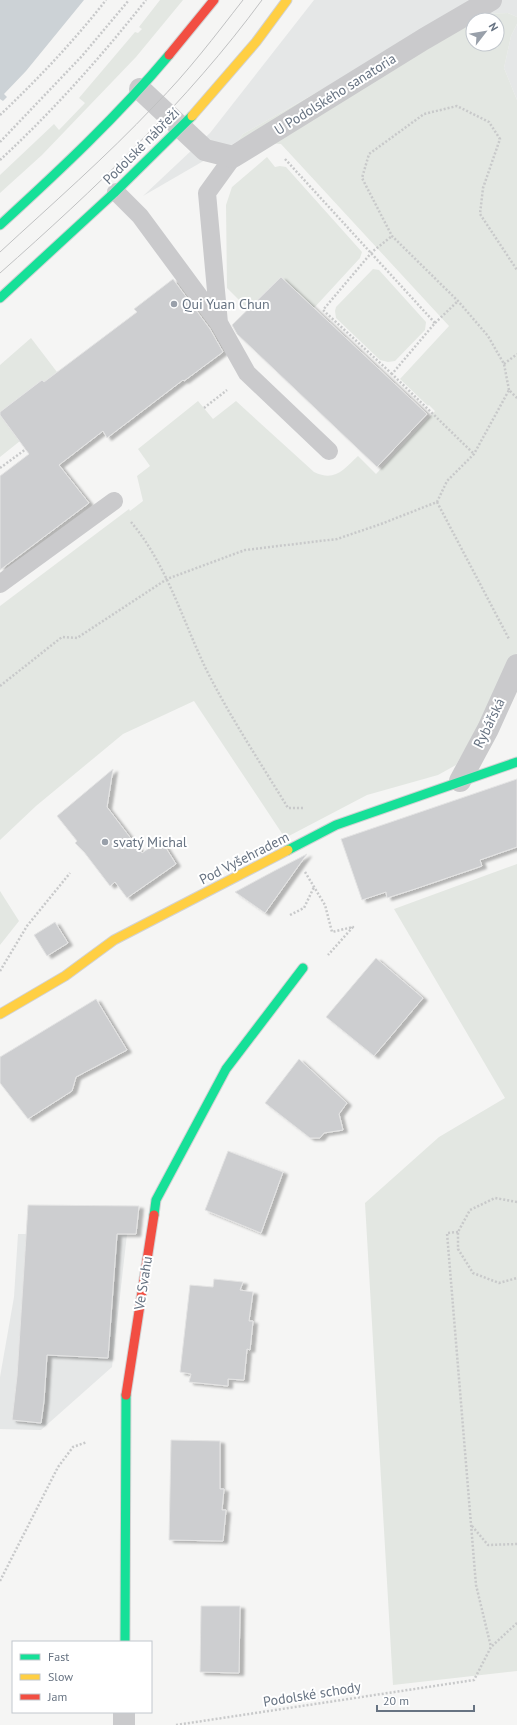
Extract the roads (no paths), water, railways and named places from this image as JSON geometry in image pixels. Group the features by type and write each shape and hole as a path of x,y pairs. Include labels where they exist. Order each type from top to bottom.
{"street":[{"path":"0,225 76,153 140,89 214,0"},
{"name":"Podolské nábřeží","path":"0,298 116,192 180,127 219,85 270,25 287,0"},
{"name":"U Podolského sanatoria","path":"233,156 265,138 424,39 491,0"},
{"path":"140,89 205,150 233,156"},
{"name":"Rybářská","path":"460,781 488,729 517,665"},
{"name":"Pod Vyšehradem","path":"0,1014 65,976 114,940 291,850 336,825 517,762"},
{"name":"Ve Svahu","path":"125,1641 124,1402 156,1200 226,1069 303,968"},
{"path":"124,1713 124,1725"}],"lane":[{"path":"219,323 207,193 233,156"},
{"path":"116,192 140,216 219,323 247,373 329,451"},
{"path":"0,584 114,501"}],"tram line":[{"path":"0,252 98,162 167,93 243,0"},
{"path":"0,273 105,177 171,109 203,74 262,0"}],"place":[{"name":"Qui Yuan Chun","path":"174,304"},
{"name":"svatý Michal","path":"105,842"}]}
